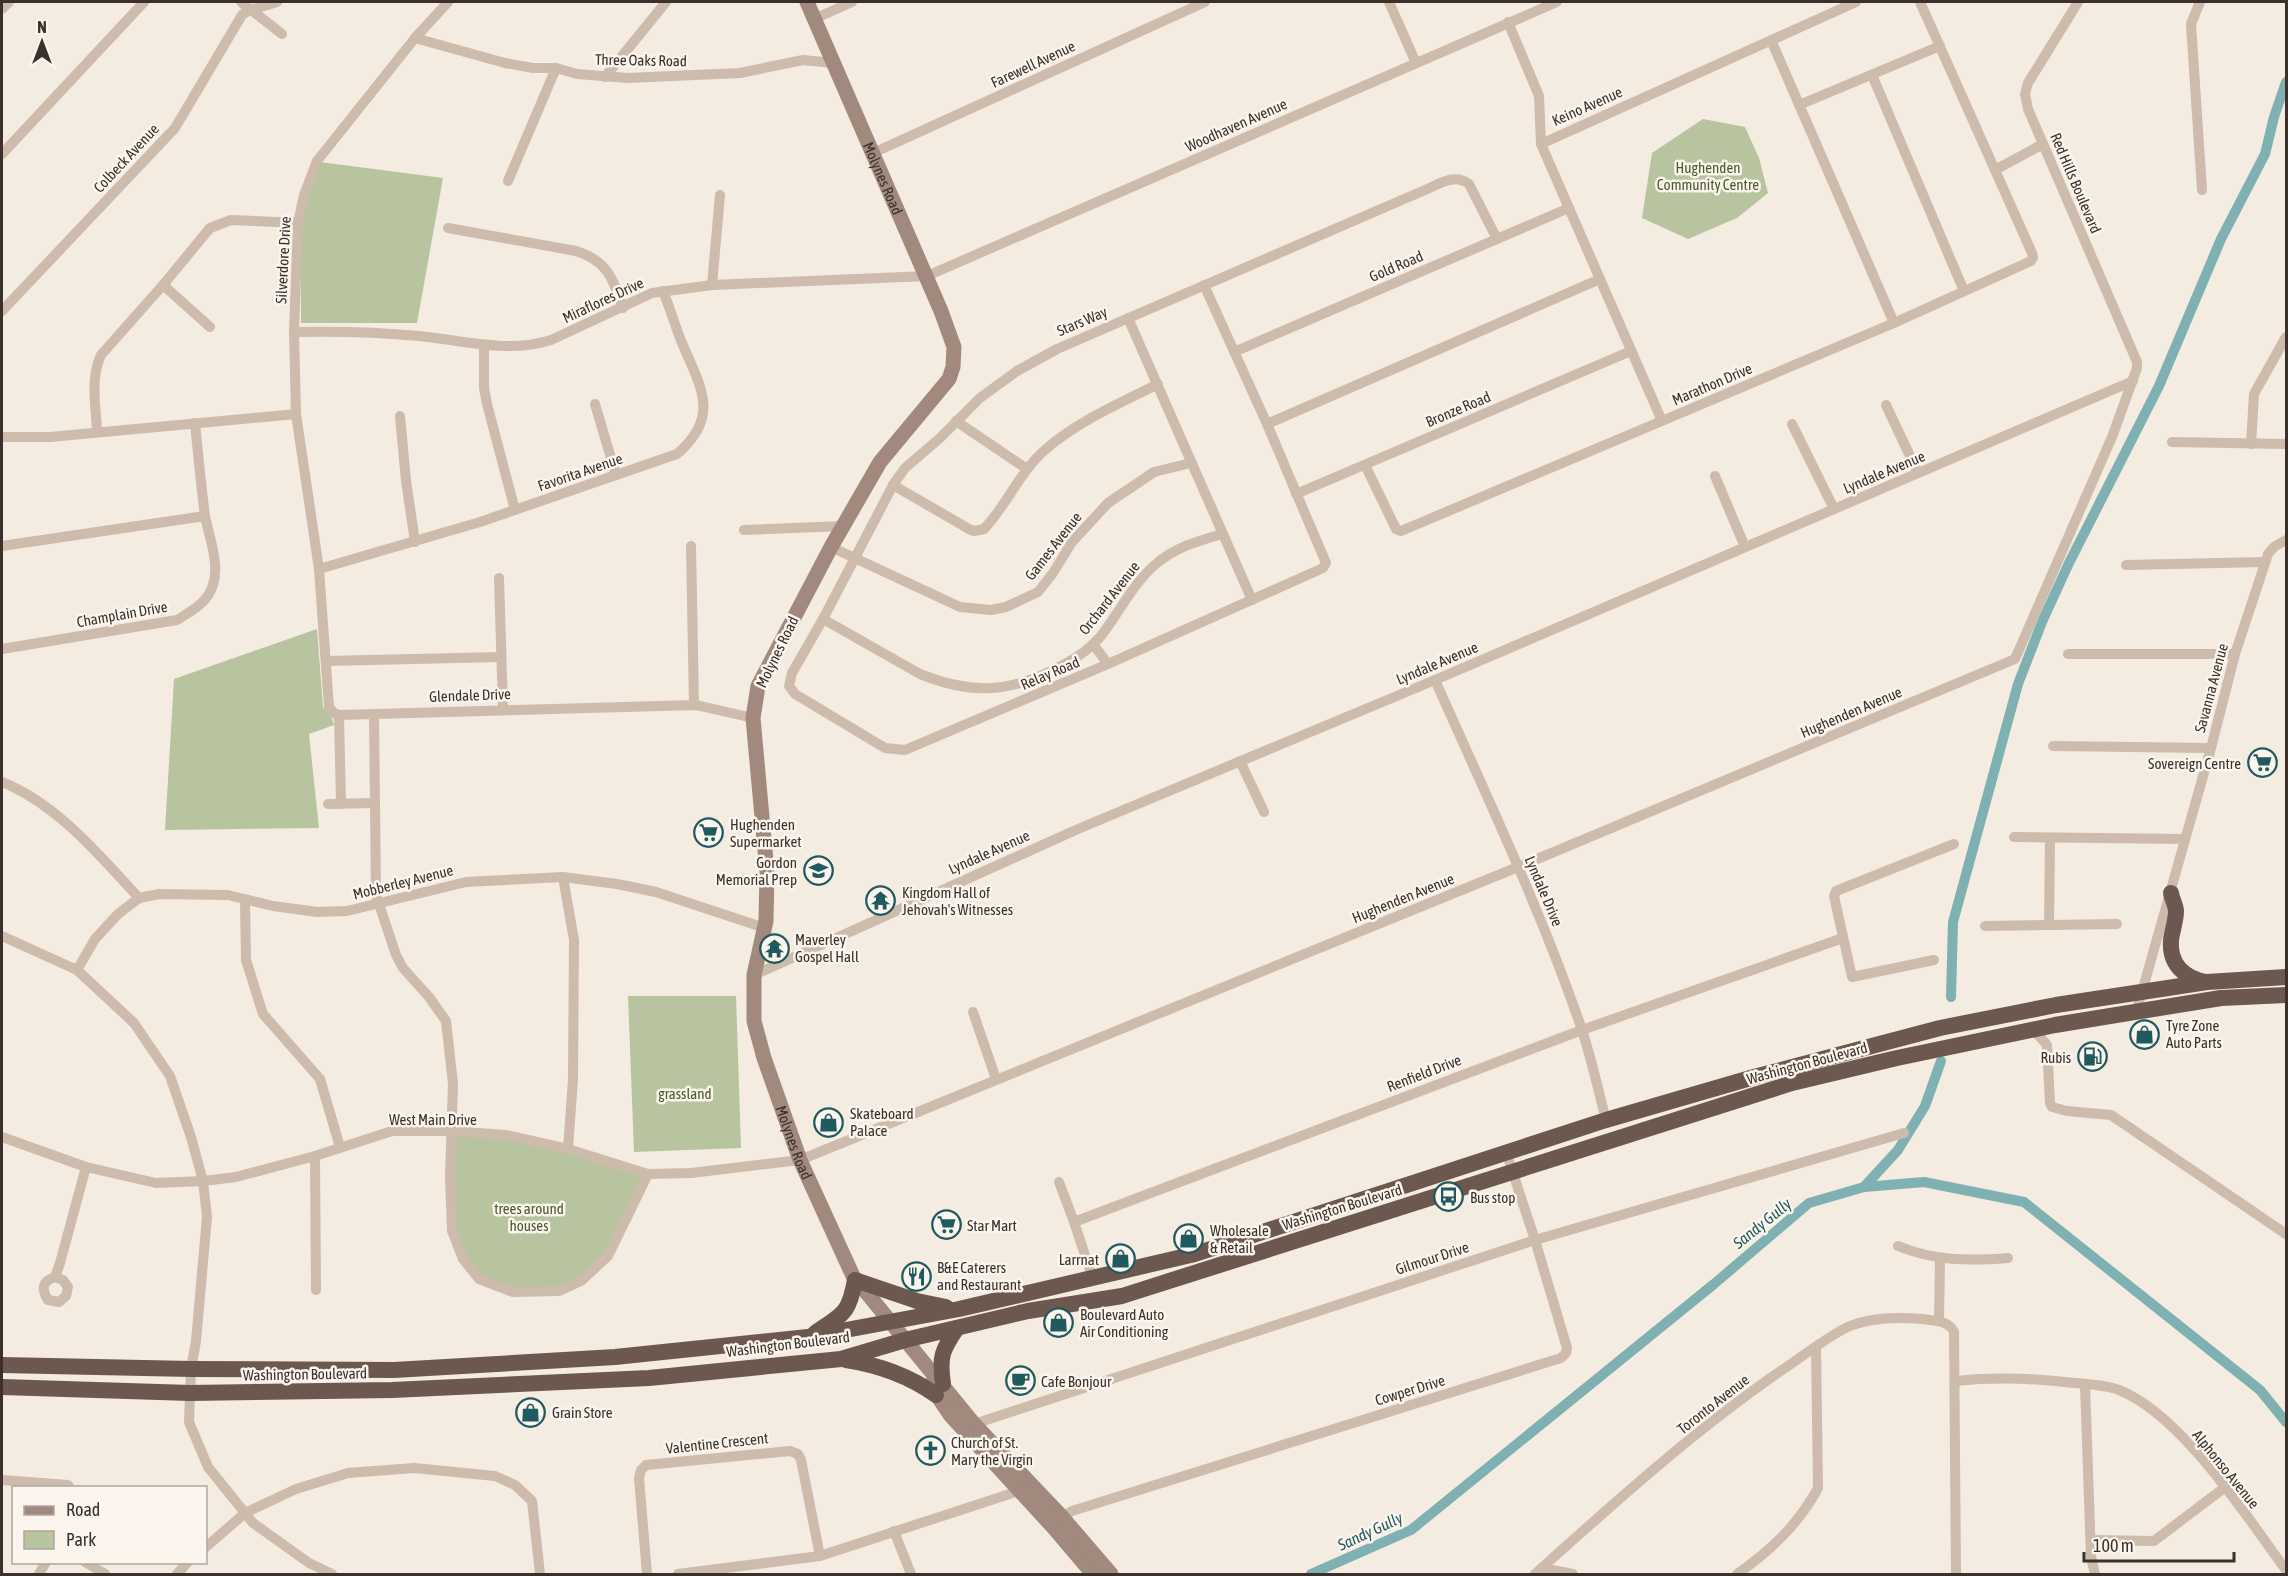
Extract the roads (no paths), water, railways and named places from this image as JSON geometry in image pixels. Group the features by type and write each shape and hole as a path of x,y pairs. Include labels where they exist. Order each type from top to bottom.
{"highway":[{"path":"2171,893 2176,911 2171,942 2172,958 2180,971 2193,979 2207,982"},
{"name":"Washington Boulevard","path":"2,1365 191,1369 405,1369 615,1357 808,1337 959,1309 1195,1254 1606,1120 1765,1074 1958,1024 2056,1005 2207,982 2286,976"},
{"name":"Washington Boulevard","path":"2,1387 190,1393 392,1390 649,1378 841,1359 905,1340 1028,1311 1122,1296 1792,1083 2033,1029 2221,998 2286,995"},
{"path":"808,1337 846,1310 851,1303 855,1280 917,1302 959,1309"},
{"path":"841,1359 888,1369 939,1390 942,1350 957,1328"}],"main road":[{"name":"Molynes Road","path":"807,2 927,276 954,347 953,367 948,379 880,462 831,547 758,686 753,718 767,872 765,928 754,975 754,1021 764,1058 800,1160 855,1280 905,1340 939,1390 951,1416 1053,1527 1093,1575"},
{"name":"Molynes Road","path":"939,1390 1062,1517 1111,1575"}],"street":[{"path":"2,9 9,2"},
{"path":"2,154 144,2"},
{"path":"241,2 282,34"},
{"path":"250,9 263,8 277,2"},
{"name":"Silverdore Drive","path":"320,569 296,414 294,332 298,223 304,195 317,161 415,38 448,2"},
{"path":"606,77 666,2"},
{"path":"814,19 852,2"},
{"name":"Farewell Avenue","path":"873,153 1205,2"},
{"path":"1389,2 1416,63"},
{"name":"Woodhaven Avenue","path":"927,276 1557,2"},
{"name":"Keino Avenue","path":"1662,421 1541,144 1856,2"},
{"path":"1920,2 1995,170 2043,144"},
{"name":"Red Hills Boulevard","path":"2078,2 2028,83 2025,94 2028,109 2137,362 2133,381"},
{"path":"2200,2 2191,24 2202,190"},
{"name":"Colbeck Avenue","path":"2,312 175,128 242,15 250,9"},
{"path":"1508,22 1539,96 1541,144"},
{"name":"Three Oaks Road","path":"415,38 505,63 606,77 708,75 762,69 803,60 833,63"},
{"path":"1771,40 1894,323"},
{"path":"1799,105 1940,46"},
{"path":"508,181 556,69"},
{"path":"1872,75 1964,291"},
{"name":"Marathon Drive","path":"1365,465 1398,531 1894,323 2031,261 2033,257 1995,170"},
{"name":"Stars Way","path":"789,686 792,673 893,485 905,468 980,398 1017,371 1057,349 1455,179 1461,179 1468,184 1497,238"},
{"path":"712,285 720,195"},
{"name":"Gold Road","path":"1234,352 1569,208"},
{"path":"97,432 96,365 101,355 210,228 231,220 298,223"},
{"path":"448,228 592,256 603,265 615,285 623,308"},
{"name":"Miraflores Drive","path":"294,332 384,333 500,347 534,346 623,308 652,293 663,291 712,285 927,276"},
{"path":"1267,424 1600,279"},
{"path":"163,285 210,327"},
{"path":"1204,285 1296,494"},
{"name":"Favorita Avenue","path":"320,569 515,510 677,454 691,443 704,415 705,401 697,375 673,322 663,291"},
{"path":"1128,318 1252,600"},
{"path":"2251,444 2254,394 2286,337"},
{"path":"484,345 485,396 515,510"},
{"name":"Bronze Road","path":"1296,494 1631,351"},
{"name":"Lyndale Avenue","path":"754,975 1078,829 1435,680 2133,381"},
{"name":"Hughenden Avenue","path":"800,1160 1518,867 2015,659 2112,437 2133,381"},
{"path":"893,485 969,529 979,531 988,524 1027,469 1046,449 1068,432 1158,384"},
{"path":"595,404 616,475"},
{"path":"1886,405 1918,473"},
{"path":"2,437 50,437 296,414"},
{"path":"400,416 415,542"},
{"path":"956,421 1027,469"},
{"name":"Champlain Drive","path":"2,649 177,620 194,610 206,599 213,585 215,568 205,516 195,423"},
{"path":"1792,424 1834,509"},
{"path":"2172,442 2286,444"},
{"name":"Games Avenue","path":"831,547 960,607 991,610 1006,607 1038,592 1072,542 1108,503 1154,472 1191,463"},
{"path":"1715,476 1745,547"},
{"name":"Relay Road","path":"789,686 795,694 885,748 900,751 910,748 1108,664 1323,568 1326,563 1296,494"},
{"path":"2,546 205,516"},
{"path":"744,530 843,526"},
{"name":"Orchard Avenue","path":"823,619 920,674 950,685 996,689 1047,674 1069,662 1094,644 1145,575 1156,564 1191,543 1222,534"},
{"name":"Savanna Avenue","path":"2136,1013 2144,993 2235,654 2265,562 2274,547 2286,540"},
{"path":"691,546 694,705"},
{"path":"2126,565 2265,562"},
{"path":"320,569 329,707 339,715 341,804"},
{"path":"499,578 503,709"},
{"path":"1094,644 1108,664"},
{"path":"2068,654 2235,654"},
{"path":"326,661 501,657"},
{"name":"Lyndale Drive","path":"1435,680 1559,965 1582,1030 1606,1120"},
{"path":"996,689 1009,707"},
{"name":"Glendale Drive","path":"339,715 694,705 753,718"},
{"path":"374,714 377,899 390,944 403,968 429,997 446,1022 453,1084 452,1231 463,1259 479,1280 513,1292 559,1291 581,1281 608,1256 648,1174"},
{"path":"2054,746 2211,748"},
{"path":"1240,761 1264,812"},
{"path":"2,782 24,790 70,827 140,898"},
{"path":"328,804 374,803"},
{"path":"2014,837 2185,839"},
{"path":"2049,925 2050,838"},
{"path":"1934,960 1852,977 1834,896 1836,891 1954,844"},
{"path":"563,877 574,940 573,1079 568,1149"},
{"name":"Mobberley Avenue","path":"77,970 95,939 118,914 140,898 159,894 228,895 317,912 347,911 377,899 466,882 563,877 656,892 765,928"},
{"path":"246,900 246,960 263,1014 320,1079 340,1147"},
{"path":"1985,926 2117,924"},
{"path":"2,936 77,970 134,1023 170,1076 203,1181 207,1217 196,1341 191,1369 189,1422 208,1467 253,1523 309,1563 332,1575"},
{"name":"Renfield Drive","path":"1074,1222 1582,1030 1843,938"},
{"path":"973,1012 996,1079"},
{"path":"2033,1029 2047,1045 2052,1107 2067,1111 2111,1115 2286,1234"},
{"name":"West Main Drive","path":"2,1137 86,1167 156,1183 236,1177 315,1156 392,1131 452,1131 506,1135 568,1149 648,1174 691,1173 800,1160"},
{"name":"Gilmour Drive","path":"974,1424 1535,1240 1904,1133"},
{"name":"Cowper Drive","path":"1062,1517 1561,1358 1567,1348 1506,1152"},
{"path":"315,1156 316,1290"},
{"path":"55,1277 86,1167"},
{"path":"1059,1182 1093,1279"},
{"path":"1898,1246 1916,1254 1940,1259 2008,1258"},
{"path":"1940,1259 1939,1321 1949,1324 1954,1332 1956,1575"},
{"name":"Toronto Avenue","path":"1539,1571 1718,1418 1816,1347 1850,1326 1875,1320 1939,1321"},
{"path":"1737,1575 1768,1552 1810,1503 1818,1488 1816,1347"},
{"name":"Alphonso Avenue","path":"1955,1381 2022,1378 2085,1384 2119,1390 2140,1401 2159,1415 2195,1450 2286,1570"},
{"path":"2085,1384 2091,1540 2095,1575"},
{"name":"Valentine Crescent","path":"647,1575 639,1478 641,1470 646,1465 790,1451 798,1454 820,1556"},
{"path":"207,1546 245,1513 296,1489 348,1473 414,1468 495,1476 516,1485 532,1501 540,1575"},
{"path":"2,1480 69,1486"},
{"path":"2091,1540 2154,1541 2224,1488"},
{"path":"678,1575 820,1556 1019,1491"},
{"path":"894,1531 911,1575"},
{"path":"87,1564 105,1575"},
{"path":"1539,1571 1573,1575"}],"waterway":[{"path":"1951,997 1953,922 2018,684 2042,622 2069,563 2159,386 2221,239 2265,154 2286,82"},
{"path":"1864,1187 1898,1150 1925,1106 1941,1061"},
{"name":"Sandy Gully","path":"1311,1574 1411,1530 1714,1284 1809,1203 1864,1187 1924,1182 2024,1202 2260,1390 2286,1422"}],"place":[{"name":"Sovereign Centre","path":"2262,763"},
{"name":"Hughenden Supermarket","path":"709,833"},
{"name":"Gordon Memorial Prep","path":"818,871"},
{"name":"Kingdom Hall of Jehovah's Witnesses","path":"881,901"},
{"name":"Maverley Gospel Hall","path":"774,948"},
{"name":"Tyre Zone Auto Parts","path":"2145,1034"},
{"name":"Rubis","path":"2092,1057"},
{"name":"Skateboard Palace","path":"829,1122"},
{"name":"Bus stop","path":"1449,1197"},
{"name":"Star Mart","path":"946,1225"},
{"name":"Wholesale & Retail","path":"1189,1239"},
{"name":"Larrnat","path":"1120,1259"},
{"name":"B&E Caterers and Restaurant","path":"916,1276"},
{"name":"Boulevard Auto Air Conditioning","path":"1059,1323"},
{"name":"Cafe Bonjour","path":"1020,1381"},
{"name":"Grain Store","path":"531,1412"},
{"name":"Church of St. Mary the Virgin","path":"930,1451"}],"park label":[{"name":"Hughenden Community Centre","path":"1708,176"},
{"name":"grassland","path":"685,1093"},
{"name":"trees around houses","path":"529,1216"}]}
